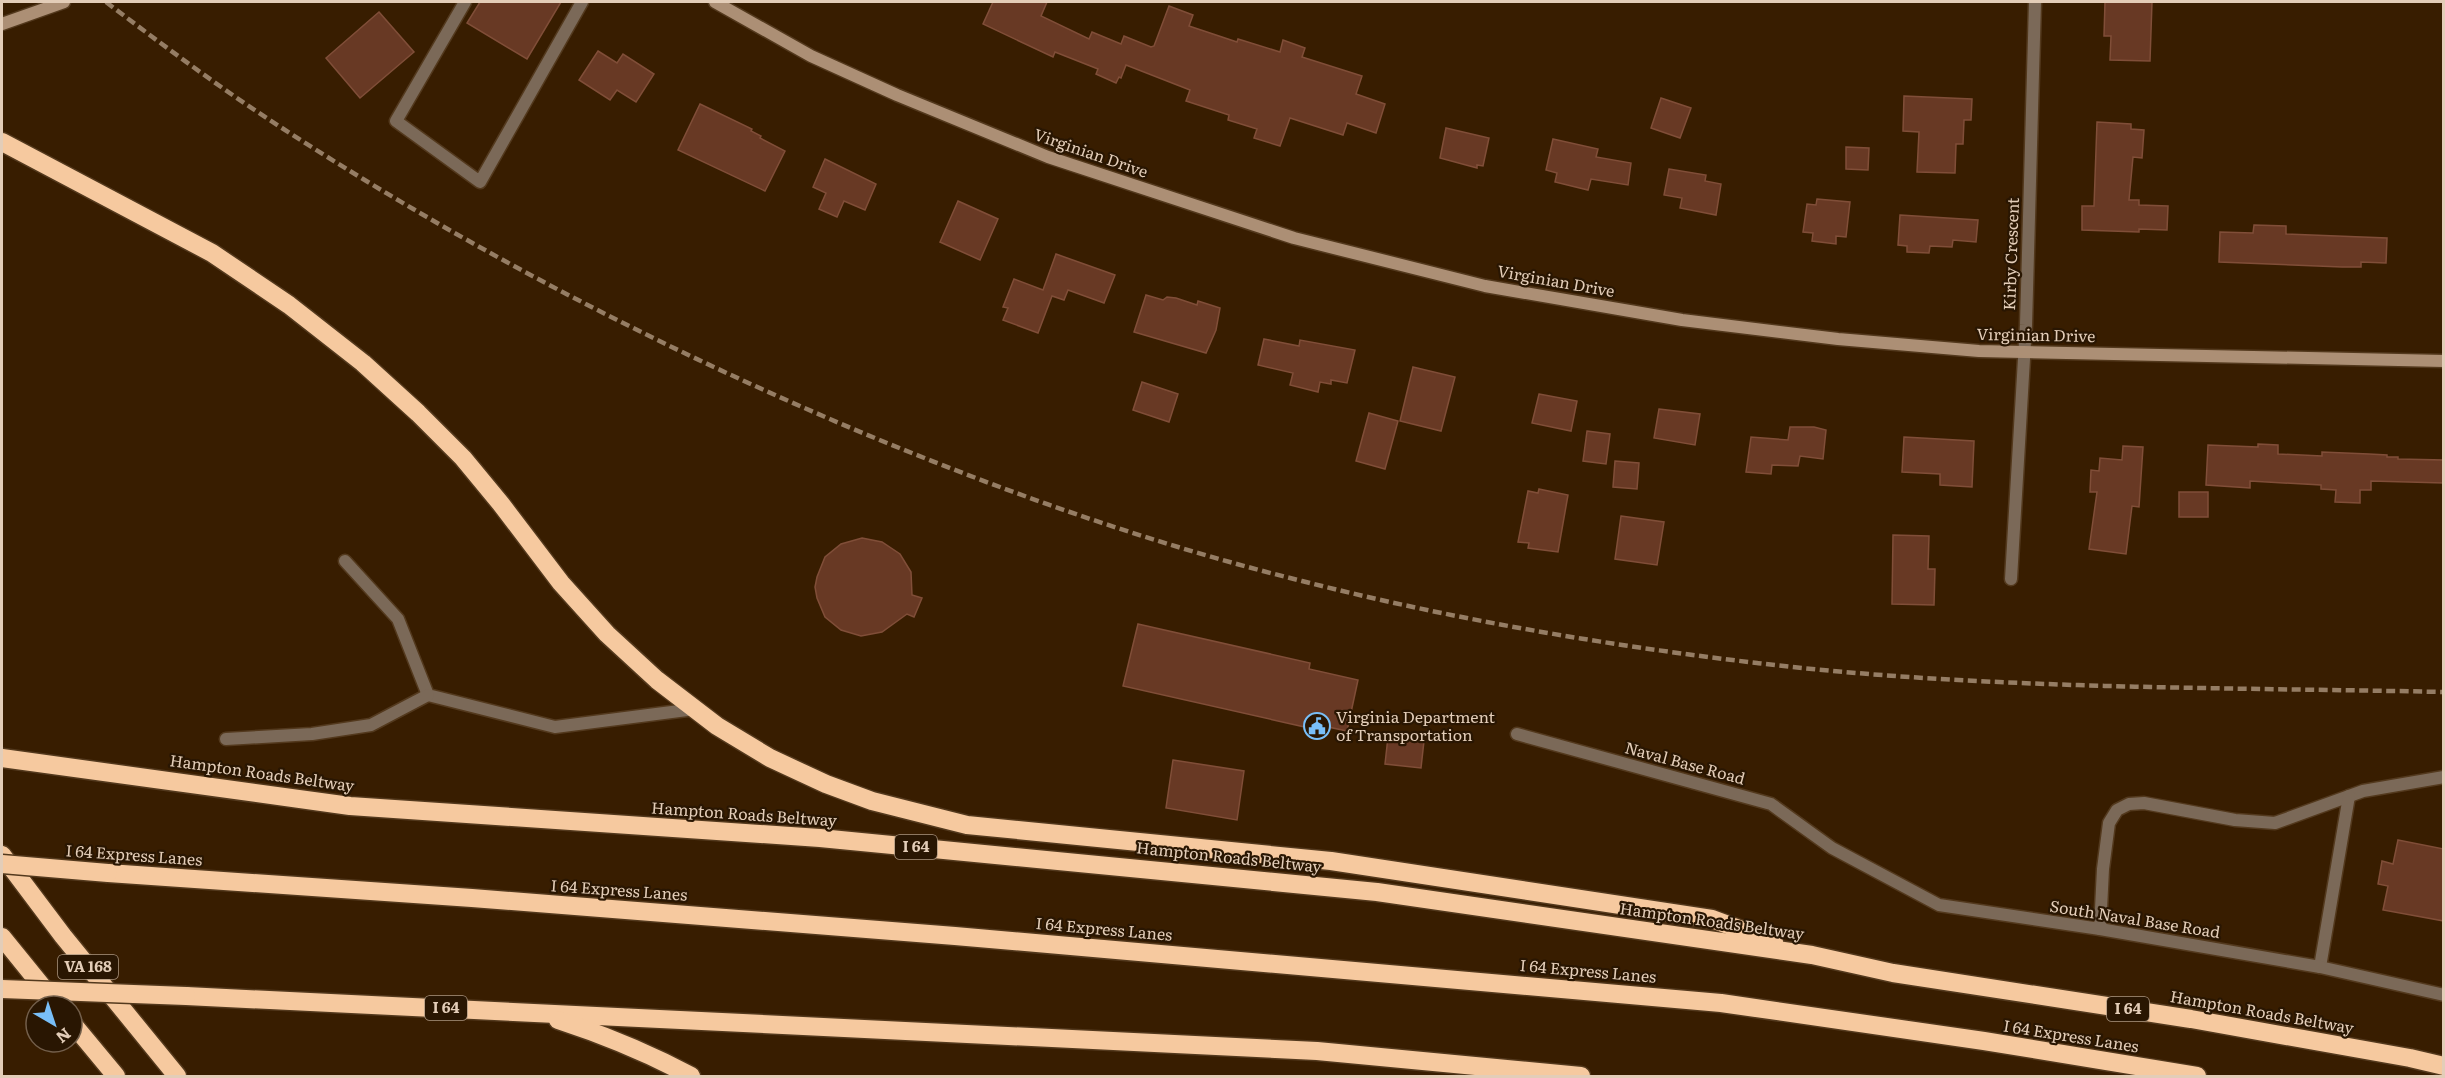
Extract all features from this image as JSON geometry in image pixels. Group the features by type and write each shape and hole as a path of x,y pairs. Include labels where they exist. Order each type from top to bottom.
{"highway":[{"path":"2,142 212,253 289,305 363,363 463,458 561,583 607,634 657,680 717,726 770,758 826,784 872,801 967,825 1331,861 1712,920 1812,956"},
{"name":"Hampton Roads Beltway","path":"9,759 350,806 831,839 1377,891 1812,956 1893,973 2191,1019 2444,1066"},
{"name":"VA 168","path":"2,855 63,936 177,1077"},
{"name":"I 64 Express Lanes","path":"2,864 956,936 1721,1003 1973,1040 2197,1077"},
{"name":"VA 168","path":"2,937 48,994"},
{"name":"I 64","path":"2,988 1317,1051 1581,1077"},
{"path":"533,1012 597,1033 658,1059 691,1077"},
{"path":"84,1038 116,1077"}],"street":[{"path":"2,24 64,2"},
{"path":"465,2 396,121 480,182 582,2"},
{"name":"Virginian Drive","path":"715,2 811,56 897,95 1037,152 1294,238 1485,286 1683,320 1838,339 1979,351 2444,361"},
{"name":"Kirby Crescent","path":"2011,579 2024,352 2035,2"},
{"path":"345,561 398,619 428,695"},
{"path":"226,739 312,734 371,725 428,695 555,727 695,709"},
{"name":"Naval Base Road","path":"1517,734 1771,804 1832,848"},
{"path":"2100,929 2103,869 2109,824 2117,810 2129,804 2144,803 2235,820 2275,823 2349,796 2414,780 2444,777"},
{"path":"2320,967 2349,796"},
{"name":"South Naval Base Road","path":"1832,848 1939,905 2100,929 2320,967 2444,994"}],"building":[{"path":"480,2 561,2 527,59 467,23"},
{"path":"993,2 1047,2 1041,16 1089,39 1092,32 1121,44 1124,36 1151,47 1154,46 1169,6 1193,15 1189,26 1237,42 1238,39 1280,52 1283,40 1305,48 1302,57 1362,76 1356,94 1385,104 1376,133 1347,123 1343,135 1290,118 1280,146 1254,138 1257,129 1228,120 1229,115 1186,101 1190,90 1126,65 1121,78 1119,77 1116,83 1096,74 1098,69 1055,52 1053,57 983,24"},
{"path":"2105,2 2152,2 2150,61 2110,60 2111,36 2104,36"},
{"path":"379,12 414,52 360,98 326,58"},
{"path":"598,51 617,63 623,54 654,74 636,102 617,90 610,100 579,80"},
{"path":"1904,96 1972,99 1971,120 1964,120 1963,144 1956,144 1955,173 1917,172 1919,132 1903,131"},
{"path":"1661,98 1691,108 1680,138 1651,128"},
{"path":"700,104 752,129 751,131 761,136 760,138 785,151 765,191 678,150"},
{"path":"2097,122 2131,124 2131,129 2144,130 2142,158 2133,157 2129,200 2139,200 2139,205 2168,206 2167,230 2139,229 2139,232 2082,230 2082,206 2094,206"},
{"path":"1446,128 1489,138 1483,166 1477,165 1477,168 1440,158"},
{"path":"1553,139 1598,149 1596,157 1631,163 1628,185 1591,179 1588,190 1555,182 1557,173 1546,170"},
{"path":"1846,147 1869,148 1868,170 1846,169"},
{"path":"825,159 876,184 865,210 844,201 837,217 819,209 826,193 813,187"},
{"path":"1669,169 1706,175 1705,181 1721,184 1716,215 1680,208 1682,198 1664,195"},
{"path":"1817,199 1850,202 1846,237 1836,236 1836,244 1812,241 1813,233 1803,232 1807,204 1816,205"},
{"path":"958,201 998,219 980,260 940,242"},
{"path":"1900,215 1978,220 1976,242 1953,240 1952,247 1930,246 1929,253 1907,252 1907,246 1898,245"},
{"path":"2254,225 2286,226 2286,234 2387,238 2386,263 2361,262 2361,267 2342,267 2219,262 2220,232 2253,233"},
{"path":"1056,254 1115,275 1104,303 1068,290 1064,300 1052,296 1038,333 1003,320 1008,308 1003,307 1014,279 1043,290"},
{"path":"1146,295 1163,300 1167,297 1176,298 1197,305 1198,301 1220,308 1216,330 1206,353 1134,332"},
{"path":"1264,339 1299,346 1300,340 1355,350 1347,383 1331,380 1331,384 1320,382 1318,392 1290,385 1293,373 1258,365"},
{"path":"1413,367 1455,377 1441,431 1400,421"},
{"path":"1142,382 1178,394 1169,422 1133,410"},
{"path":"1539,394 1577,401 1571,431 1532,423"},
{"path":"1659,409 1700,414 1695,445 1654,438"},
{"path":"1369,413 1398,421 1385,469 1356,461"},
{"path":"1790,427 1814,427 1826,430 1823,459 1800,456 1798,466 1772,465 1771,474 1746,472 1751,437 1788,440"},
{"path":"1587,431 1610,434 1606,464 1583,461"},
{"path":"1904,437 1974,441 1972,487 1940,485 1940,474 1902,472"},
{"path":"2258,444 2278,445 2278,454 2322,456 2322,452 2387,455 2387,457 2398,457 2398,459 2444,460 2444,483 2371,481 2371,490 2360,490 2360,503 2335,502 2336,490 2321,489 2321,485 2250,481 2250,488 2206,485 2208,445 2258,447"},
{"path":"2123,446 2143,447 2139,507 2132,506 2126,554 2089,549 2097,492 2090,492 2091,470 2099,471 2100,458 2122,460"},
{"path":"1615,461 1639,463 1637,489 1613,487"},
{"path":"1539,489 1568,495 1558,552 1528,548 1529,543 1518,542 1528,491 1538,493"},
{"path":"2179,492 2208,492 2208,517 2179,517"},
{"path":"1621,516 1664,522 1657,565 1615,559"},
{"path":"1893,535 1929,536 1928,569 1935,569 1934,605 1892,604"},
{"path":"862,538 882,542 900,554 911,572 912,595 922,598 914,617 907,614 882,632 861,636 841,630 825,617 815,587 825,557 841,544"},
{"path":"1138,624 1310,663 1309,669 1358,680 1347,731 1328,727 1327,732 1123,686"},
{"path":"1388,737 1424,741 1421,768 1385,764"},
{"path":"1173,760 1244,771 1237,820 1166,808"},
{"path":"2398,840 2444,849 2444,921 2383,910 2388,886 2378,884 2382,861 2393,864"}],"railway":[{"path":"106,2 229,93 323,154 479,247 639,331 803,408 887,443 1040,502 1196,552 1358,595 1471,619 1642,648 1757,663 1842,672 2014,683 2444,692"}],"place":[{"name":"Virginia Department of Transportation","path":"1317,726"}]}
